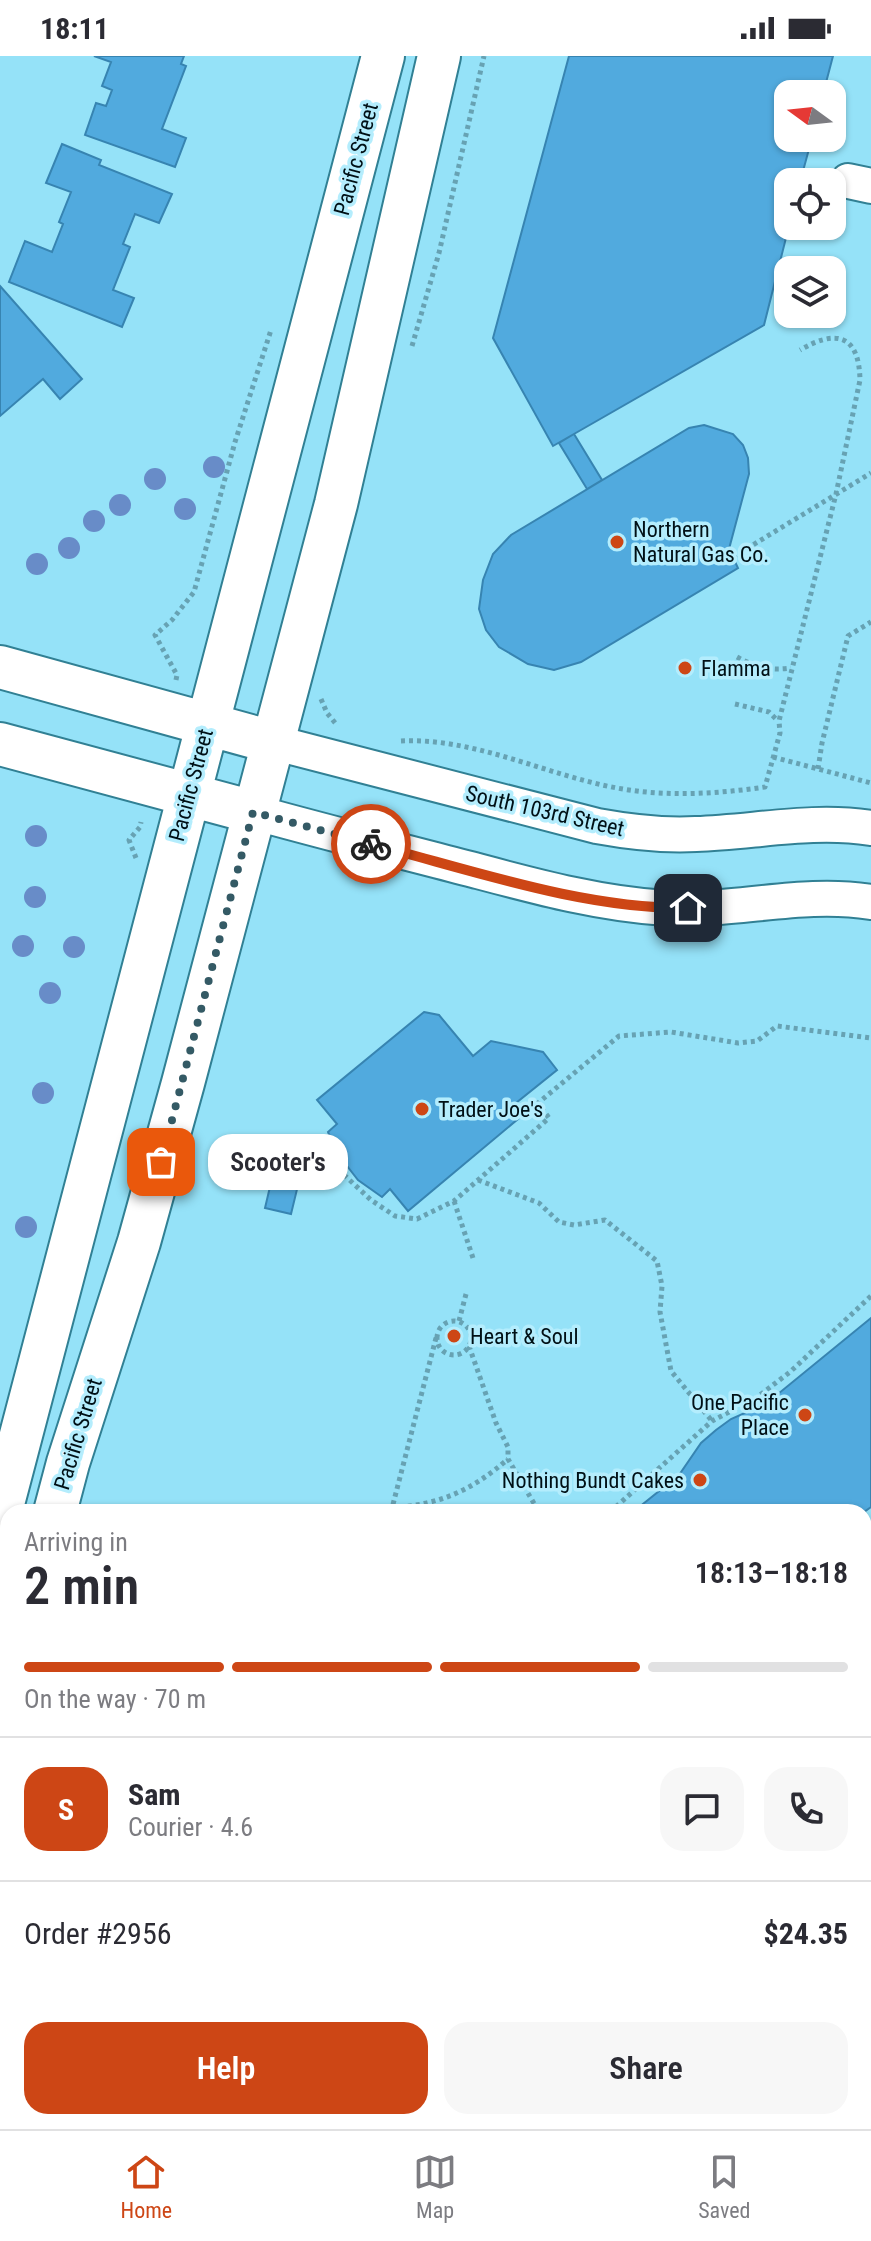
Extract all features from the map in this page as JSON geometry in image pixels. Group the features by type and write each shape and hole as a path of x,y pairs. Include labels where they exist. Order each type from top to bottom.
{"main road":[{"name":"Pacific Street","path":"3,1504 383,56"},
{"name":"Pacific Street","path":"57,1504 147,1213 336,504 439,56"},
{"path":"0,667 272,742"},
{"path":"0,744 253,812"}],"street":[{"name":"South 103rd Street","path":"272,742 597,826 646,834 817,826 871,828"},
{"path":"253,812 531,885 623,904 710,908 812,898 871,902"}],"path":[{"path":"393,741 443,741 618,788 689,795 765,787 780,733 779,721 791,668 836,494 860,380 860,361 855,348 838,338 820,338 800,350"},
{"path":"733,557 871,473"},
{"path":"818,769 848,636 871,622"},
{"path":"155,635 177,675"},
{"path":"737,657 749,664 774,670 791,668"},
{"path":"735,704 769,712 779,721"},
{"path":"315,753 327,713 341,730"},
{"path":"773,757 871,783"},
{"path":"129,840 140,827"},
{"path":"259,1153 342,1173 371,1200 395,1216 417,1219 454,1201 549,1118 538,1103 619,1036 681,1032 747,1042 757,1041 777,1026 871,1038"},
{"path":"478,1180 539,1203 559,1222 574,1225 605,1220 657,1261 662,1286 660,1312 671,1371 712,1421"},
{"path":"454,1201 474,1261"},
{"path":"459,1321 466,1294"},
{"path":"619,1504 712,1421 756,1398 790,1372 871,1296"},
{"path":"394,1504 436,1338 443,1324 459,1321"},
{"path":"459,1321 470,1332 469,1346 496,1423 508,1447 508,1459 534,1504"},
{"path":"436,1338 441,1349 451,1355 463,1352 469,1346"},
{"path":"429,1504 458,1494 489,1476 508,1459"}],"building":[{"path":"94,56 184,56 181,64 186,66 162,129 186,138 175,167 85,135 96,103 106,106 112,90 102,86 111,62"},
{"path":"569,56 833,56 827,80 774,80 774,152 808,152 804,168 774,168 774,240 785,240 781,256 774,256 774,285 764,325 553,446 493,338"},
{"path":"62,144 101,160 99,165 172,194 159,223 135,214 123,244 130,247 113,290 134,298 122,327 9,282 25,241 52,252 63,224 59,222 71,192 46,183"},
{"path":"0,286 82,379 60,399 43,379 0,416"},
{"name":"Northern Natural Gas Co.","path":"704,425 733,434 743,445 748,458 749,474 729,549 738,568 581,662 554,670 528,664 499,647 486,630 479,609 483,580 493,554 511,535 689,428"},
{"path":"574,434 602,480 587,489 559,443"},
{"name":"Trader Joe's","path":"424,1012 439,1015 473,1056 491,1041 543,1052 557,1070 516,1103 524,1114 408,1211 390,1189 382,1197 358,1180 337,1153 328,1132 337,1124 317,1100"},
{"path":"273,1174 299,1181 291,1214 265,1208"},
{"name":"One Pacific Place","path":"871,1318 871,1504 643,1504 679,1475 701,1443 716,1430 731,1419 767,1403"}],"way so far":[{"path":"161,1162 253,812 371,844"}],"place":[{"name":"Northern Natural Gas Co.","path":"617,542"},
{"name":"Flamma","path":"685,668"},
{"name":"Trader Joe's","path":"422,1109"},
{"name":"Scooter's","path":"161,1162"},
{"name":"Heart & Soul","path":"454,1336"},
{"name":"One Pacific Place","path":"805,1415"},
{"name":"Nothing Bundt Cakes","path":"700,1480"}],"route":[{"path":"371,844 573,894 623,904 688,908"}]}
